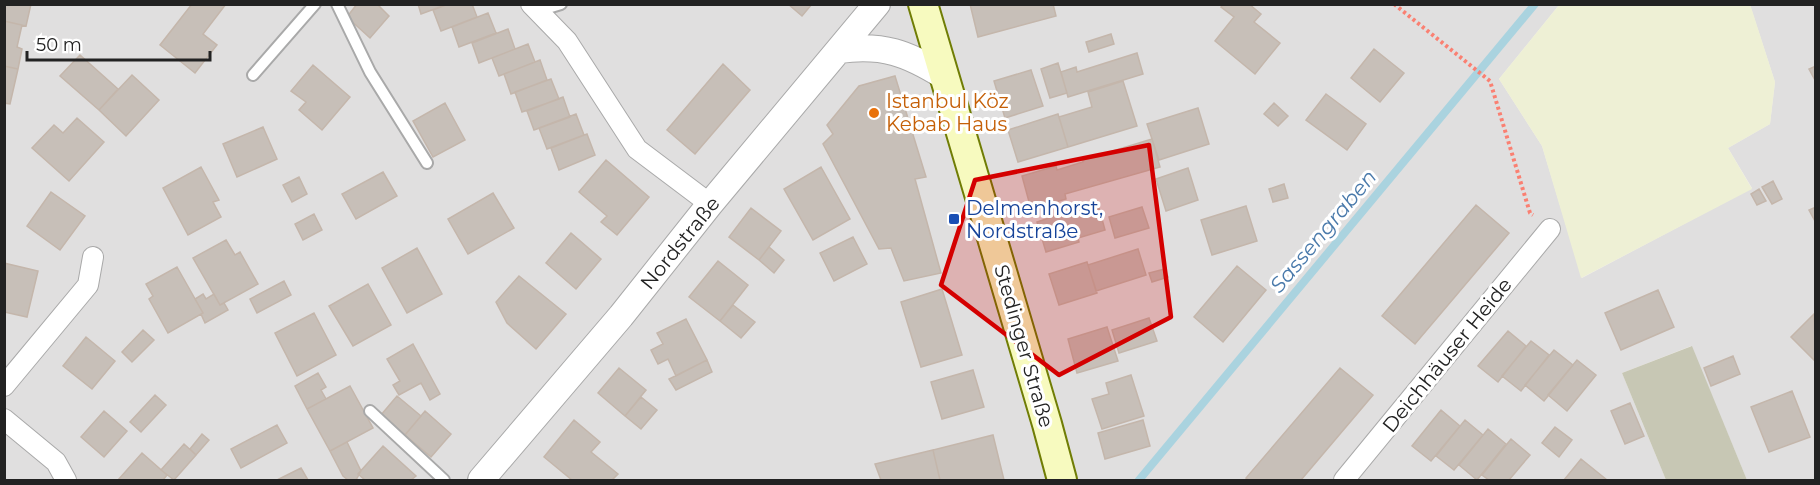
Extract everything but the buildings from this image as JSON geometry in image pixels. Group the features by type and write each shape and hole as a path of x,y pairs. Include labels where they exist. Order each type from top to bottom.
{"main road":[{"name":"Stedinger Straße","path":"923,4 1062,480"}],"street":[{"name":"Nordstraße","path":"481,480 621,316 877,4"},
{"path":"534,8 567,41 637,148 711,204"},
{"path":"839,50 872,47 898,51 944,76"},
{"name":"Deichhäuser Heide","path":"1344,480 1550,229"},
{"path":"4,386 88,285 93,256"},
{"path":"4,419 56,462 66,480"}],"lane":[{"path":"253,75 315,4"},
{"path":"337,4 370,72 427,163"},
{"path":"534,8 561,4"},
{"path":"370,411 444,480"}],"path":[{"path":"1394,4 1490,81 1530,213 1550,229"}],"highlighted area":[{"path":"1149,145 1171,317 1059,375 941,285 975,180"}],"shaded area":[{"path":"1750,4 1775,82 1770,124 1728,148 1752,189 1581,278 1542,146 1499,79 1559,5"},
{"path":"4,5 1559,5 1499,79 1542,146 1582,278 1752,188 1728,148 1770,124 1775,82 1750,5 1815,5 1815,480 1747,480 1691,346 1622,373 1666,480 5,480"},
{"path":"1692,346 1747,480 1666,480 1622,373"}],"waterway":[{"name":"Sassengraben","path":"1139,480 1535,4"}],"place":[{"name":"Istanbul Köz Kebab Haus","path":"874,113"},
{"name":"Delmenhorst, Nordstraße","path":"954,219"}]}
